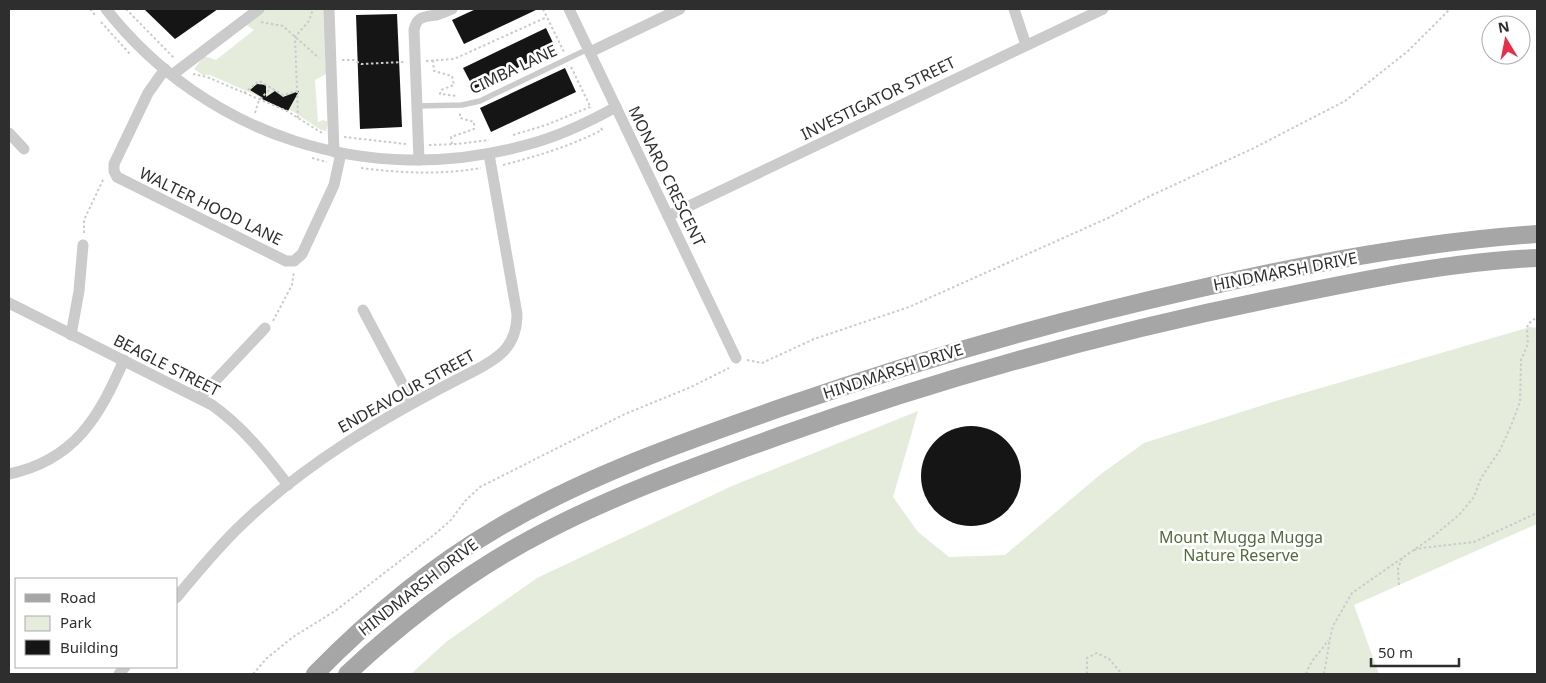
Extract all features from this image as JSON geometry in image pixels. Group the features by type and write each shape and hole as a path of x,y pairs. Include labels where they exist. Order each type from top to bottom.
{"main road":[{"name":"HINDMARSH DRIVE","path":"315,674 382,611 449,559 492,531 537,506 581,485 752,418 934,358 1048,325 1237,279 1361,255 1448,243 1537,234"},
{"name":"HINDMARSH DRIVE","path":"346,674 390,635 425,608 482,568 543,532 634,491 818,422 1018,360 1192,316 1333,286 1428,269 1470,263 1537,258"}],"street":[{"path":"106,9 138,46 169,72 209,101 250,124 291,140 338,153 380,159 419,160 489,154 542,140 616,108"},
{"path":"329,9 338,59 334,135 338,153"},
{"path":"419,160 414,30 418,20 452,9"},
{"name":"MONARO CRESCENT","path":"569,9 736,358"},
{"path":"589,50 680,9"},
{"path":"1014,9 1026,45"},
{"name":"INVESTIGATOR STREET","path":"668,216 1103,9"},
{"path":"169,72 184,66 256,12"},
{"name":"WALTER HOOD LANE","path":"169,72 148,93 114,164 114,171 117,177 286,261 294,261 302,254 334,185 338,153"},
{"path":"9,133 24,149"},
{"name":"ENDEAVOUR STREET","path":"178,596 238,529 288,484 334,450 412,402 497,358 508,347 514,334 517,314 489,154"},
{"path":"71,335 80,291 83,246"},
{"name":"BEAGLE STREET","path":"9,304 200,397 238,425 288,484"},
{"path":"363,310 412,402"},
{"path":"200,397 265,328"},
{"path":"9,474 45,461 77,440 102,407 124,360"}],"lane":[{"name":"CIMBA LANE","path":"417,106 468,104 589,50"}],"path":[{"path":"126,9 172,56 194,75 207,77 287,111 321,133 390,143 418,144 457,144 494,139"},
{"path":"298,118 295,37 309,21 313,9"},
{"path":"543,9 602,130"},
{"path":"253,674 267,658 293,637 336,611 435,534 451,520 465,501 480,487 625,414 691,387 728,369 736,358 762,363 814,339 909,307 1108,218 1150,196 1254,148 1345,101 1408,51 1450,9"},
{"path":"256,12 257,21 282,26 320,59 354,60 361,64 454,59 547,17"},
{"path":"244,93 259,81 283,95 297,91"},
{"path":"250,124 260,100 271,88"},
{"path":"511,135 546,125 590,106"},
{"path":"1324,674 1333,626 1352,593 1431,538 1458,515 1474,497 1481,478 1500,450 1520,402 1521,360 1528,344 1527,328 1528,324 1537,317"},
{"path":"1399,585 1398,568 1401,559 1410,552 1422,548 1474,542 1537,513"},
{"path":"1306,674 1310,661 1330,638"},
{"path":"1087,674 1087,658 1097,653 1109,659 1122,674"}],"green space":[{"path":"265,9 325,9 328,73 315,80 318,122 323,120 328,122 326,131 321,130 294,112 210,75 203,75 194,69 204,56 216,60 254,30 245,24"},
{"name":"Mount Mugga Mugga Nature Reserve","path":"1530,327 1537,328 1537,524 1354,605 1379,674 411,674 446,642 537,578 732,486 918,411 893,497 918,532 949,557 1005,555 1101,474 1144,443 1276,401"}],"building":[{"path":"144,9 218,9 175,39"},
{"path":"476,9 538,9 464,44 452,20"},
{"path":"397,14 402,127 360,129 356,15"},
{"path":"546,28 556,49 474,89 463,68"},
{"path":"565,68 576,92 491,132 480,108"},
{"path":"257,84 266,85 266,97 275,91 283,97 299,91 288,111 262,99 250,90"},
{"path":"971,426 981,427 999,434 1013,448 1020,466 1020,486 1013,504 999,518 981,525 971,526 961,525 943,518 929,504 922,486 921,476 922,466 929,448 943,434 961,427"}]}
